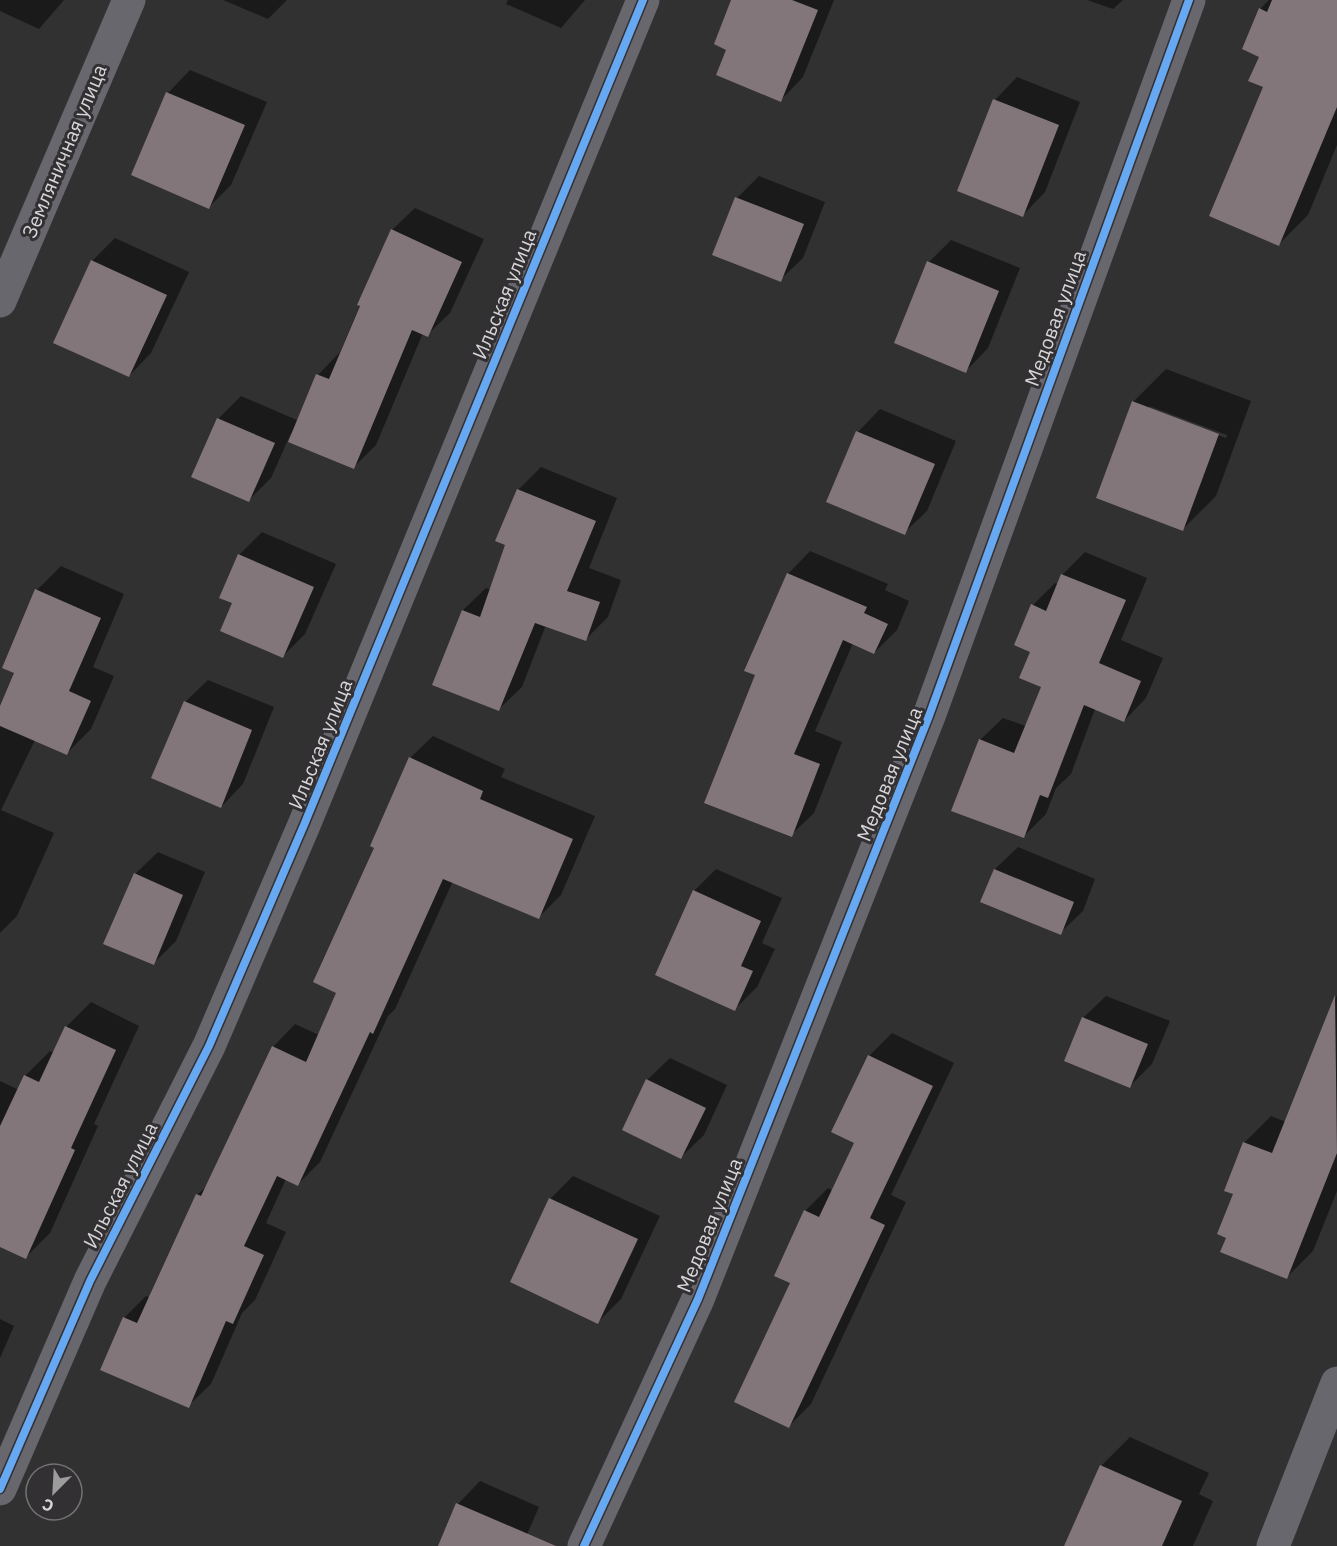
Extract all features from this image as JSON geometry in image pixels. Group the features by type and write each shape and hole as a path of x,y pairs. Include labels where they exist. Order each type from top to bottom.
{"street":[{"name":"Земляничная улица","path":"0,302 129,0"},
{"name":"Ильская улица","path":"0,1489 90,1281 218,1025 313,803 643,0"},
{"name":"Медовая улица","path":"584,1546 698,1299 929,716 1189,0"},
{"path":"1273,1546 1337,1383"}],"building":[{"path":"731,0 792,0 818,10 781,102 716,75 726,50 714,44"},
{"path":"1272,0 1337,0 1337,107 1279,246 1209,216 1263,87 1248,81 1259,57 1242,49 1259,8 1267,12"},
{"path":"166,92 245,125 209,209 131,175"},
{"path":"993,99 1059,125 1023,217 957,191"},
{"path":"735,197 804,224 781,282 712,255"},
{"path":"391,229 462,262 428,337 412,330 354,469 288,442 316,374 329,379 360,306 357,305"},
{"path":"91,260 167,295 129,377 53,343"},
{"path":"927,261 999,291 966,373 894,343"},
{"path":"1132,401 1219,434 1183,531 1096,498"},
{"path":"217,418 275,443 249,502 191,477"},
{"path":"856,431 935,464 905,535 826,502"},
{"path":"517,489 596,521 567,591 600,602 586,641 535,623 499,711 432,685 462,610 480,617 505,545 495,541"},
{"path":"238,554 314,587 283,658 220,631 232,603 219,598"},
{"path":"787,573 867,607 864,613 888,624 874,654 843,640 794,754 820,764 792,837 704,803 755,675 744,671"},
{"path":"1061,574 1126,600 1099,663 1141,681 1124,722 1084,705 1048,798 1040,795 1024,838 951,811 979,739 1014,753 1041,687 1019,678 1030,652 1014,645 1031,604 1046,611"},
{"path":"35,589 101,618 69,691 91,701 67,755 0,726 0,706 14,673 2,668"},
{"path":"184,701 252,730 221,808 151,778"},
{"path":"409,757 483,791 480,799 573,839 539,919 443,879 373,1034 370,1032 298,1186 277,1176 244,1246 264,1255 233,1324 226,1321 189,1408 100,1370 123,1317 137,1323 196,1194 201,1196 272,1046 306,1062 336,993 313,982 374,848 370,846"},
{"path":"994,869 1074,902 1061,935 980,902"},
{"path":"134,873 183,895 154,965 103,944"},
{"path":"693,890 761,921 741,966 753,971 735,1011 655,975"},
{"path":"1335,995 1337,1153 1287,1279 1220,1252 1226,1238 1217,1234 1233,1194 1224,1191 1243,1142 1272,1153"},
{"path":"1082,1017 1148,1044 1130,1088 1064,1061"},
{"path":"65,1026 116,1050 71,1148 75,1150 26,1259 0,1247 0,1126 24,1075 39,1082"},
{"path":"868,1055 933,1086 870,1218 885,1225 789,1428 734,1402 790,1283 774,1276 804,1210 819,1217 854,1143 831,1132"},
{"path":"646,1079 706,1108 681,1159 622,1130"},
{"path":"549,1198 638,1239 598,1324 510,1282"},
{"path":"1100,1465 1182,1501 1162,1546 1064,1546"},
{"path":"456,1503 556,1546 438,1546"}],"cycle path":[{"path":"0,1489 90,1281 209,1046 304,825 643,0"},
{"path":"584,1546 698,1299 929,716 1189,0"}]}
